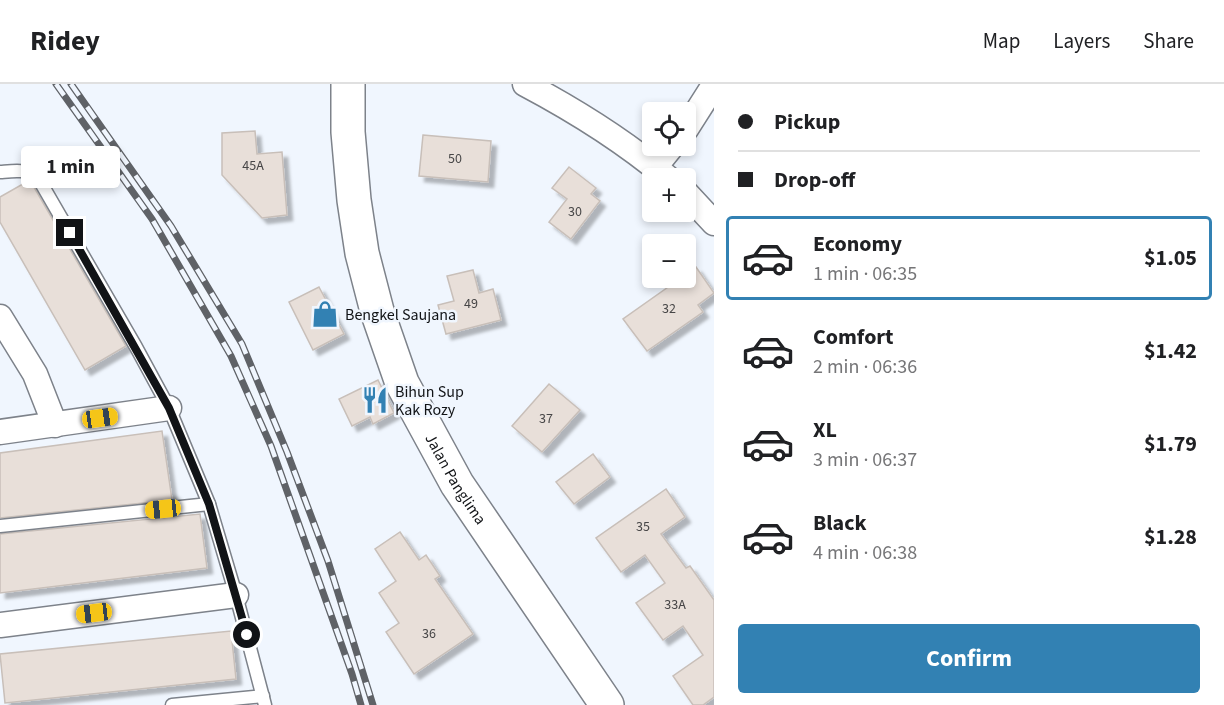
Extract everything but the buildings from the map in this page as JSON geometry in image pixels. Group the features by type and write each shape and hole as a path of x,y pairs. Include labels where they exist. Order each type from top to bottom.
{"main road":[{"name":"Jalan Panglima","path":"348,84 348,132 354,200 362,253 377,311 402,383 457,484 608,705"}],"street":[{"path":"525,84 563,104 624,142 656,168"},
{"path":"696,113 714,85"},
{"path":"696,204 714,223"},
{"path":"0,317 35,374 55,425"},
{"path":"0,432 169,408"},
{"path":"0,625 236,595"}],"lane":[{"path":"0,172 21,171 37,176 169,408 209,504 264,700 171,705"},
{"path":"0,526 209,504"}],"railway":[{"path":"56,84 152,219 231,356 271,446 361,705"},
{"path":"71,84 171,226 242,344 287,452 328,561 373,705"}],"place":[{"name":"Bengkel Saujana","path":"325,314"},
{"name":"Bihun Sup Kak Rozy","path":"375,400"}],"route":[{"path":"70,233 169,408 209,504 247,635"}]}
